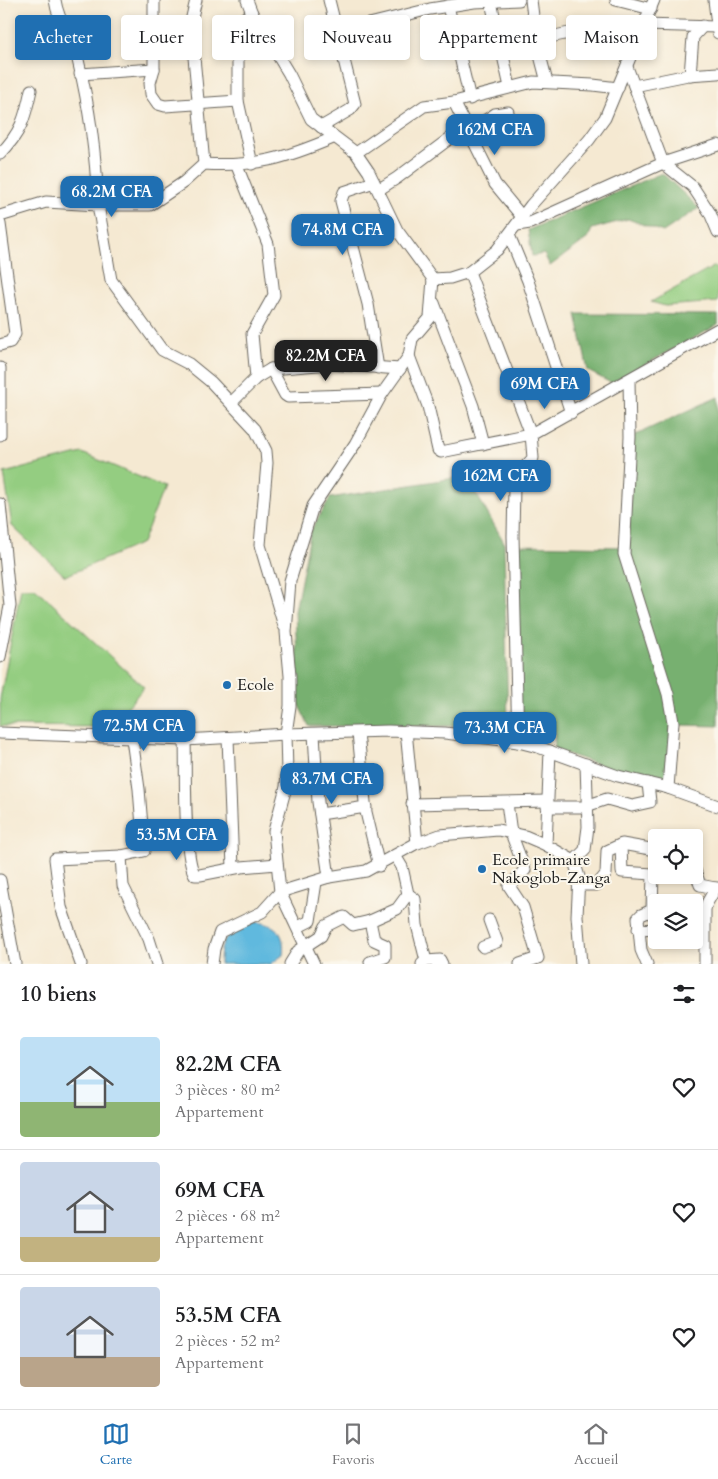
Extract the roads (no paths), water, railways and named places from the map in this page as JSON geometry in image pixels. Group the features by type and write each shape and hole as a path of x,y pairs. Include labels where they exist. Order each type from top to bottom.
{"street":[{"path":"54,0 60,21 73,44 80,74 95,148 98,205 111,280 162,350 188,364 212,382 255,429 266,451 260,545 286,632"},
{"path":"154,0 154,69 150,83 151,94 158,104 165,106 238,101"},
{"path":"196,0 192,17 204,164"},
{"path":"247,0 252,13 276,51 311,119 333,138 356,153 376,186 397,230 433,279 433,302 430,318 412,339 409,356 382,394 355,444 313,506 290,581 286,632 290,676 290,706 286,734 286,787 274,831 280,892 314,964"},
{"path":"329,0 333,15"},
{"path":"400,15 448,6 519,0"},
{"path":"530,0 532,15"},
{"path":"616,0 652,5"},
{"path":"491,2 510,87"},
{"path":"657,28 703,26 717,30 716,3"},
{"path":"448,6 470,98"},
{"path":"252,13 240,22 238,30 238,101 252,164"},
{"path":"690,75 693,37 703,26"},
{"path":"321,128 350,110 355,104 344,60"},
{"path":"541,60 547,82"},
{"path":"433,279 450,278 469,272 497,250 590,140 605,118 631,60"},
{"path":"628,67 663,164 693,187 710,213 718,232"},
{"path":"80,74 154,69"},
{"path":"634,86 690,75 718,74"},
{"path":"356,153 424,106 454,102 510,87 547,82 618,88"},
{"path":"0,154 18,132 25,117 31,90"},
{"path":"454,102 495,184 520,221 530,223 663,164 718,145"},
{"path":"465,127 472,129 495,114 508,112"},
{"path":"378,368 368,304 341,201 344,192 376,186 397,178 465,127"},
{"path":"0,216 46,202 150,205 184,182 204,164 237,166 252,164 305,150 333,138"},
{"path":"237,166 268,244 274,295 252,334 255,349 256,378"},
{"path":"0,224 6,307 15,334 10,342 0,345"},
{"path":"509,235 528,281 570,413"},
{"path":"469,272 531,434 533,458 523,469 514,487 513,536 518,742"},
{"path":"433,302 473,406 483,444"},
{"path":"409,356 428,406 439,452 531,434 718,329"},
{"path":"230,403 256,378 270,369 329,364 400,369"},
{"path":"0,368 0,435"},
{"path":"270,369 288,397 382,394"},
{"path":"629,380 630,437 624,554 670,703 673,722 668,788"},
{"path":"0,504 3,550 10,606 0,657"},
{"path":"0,733 185,740 286,734 406,731 445,733 518,742 550,751 618,776 668,788 718,806"},
{"path":"406,731 417,843"},
{"path":"358,733 366,807 379,866"},
{"path":"314,734 320,814 329,877"},
{"path":"228,738 233,868"},
{"path":"80,964 61,907 54,859 121,856 144,851 139,788 132,739"},
{"path":"185,740 188,848 192,872 195,875 200,875 233,868 277,864"},
{"path":"546,845 550,751"},
{"path":"574,861 585,850 588,827 586,764"},
{"path":"412,804 507,803 586,806 607,799 632,806 650,802 648,783"},
{"path":"507,803 512,833 525,870 509,886 523,908 538,958 520,964"},
{"path":"320,814 366,807"},
{"path":"212,964 214,949 220,932 262,912 280,892 329,877 366,871 396,857 417,843 440,835 498,830 546,845 574,861"},
{"path":"585,850 607,851 621,845 648,849"},
{"path":"621,845 622,872 653,874 652,910 640,915 638,929 641,950 647,964"},
{"path":"578,885 597,885 606,874 607,851"},
{"path":"121,856 124,886 149,939 157,964"},
{"path":"396,857 402,868 408,894 415,899 417,924 424,962 440,960 442,964"},
{"path":"574,861 578,885 577,916 581,964"},
{"path":"0,880 15,964"},
{"path":"298,927 310,921 316,882"},
{"path":"700,884 716,888 706,903 703,917"},
{"path":"290,964 298,951 320,936 326,926 344,917 353,925 370,921 397,909 408,894"},
{"path":"483,947 497,942 489,920"},
{"path":"370,921 374,940 385,945 385,957 370,962 371,964"},
{"path":"638,929 648,930"},
{"path":"702,949 705,964"}],"water":[{"path":"254,922 268,924 278,931 283,941 283,955 271,964 220,964 222,946 228,936"}],"place":[{"name":"Ecole","path":"227,685"},
{"name":"Ecole primaire Nakoglob-Zanga","path":"482,869"}]}
